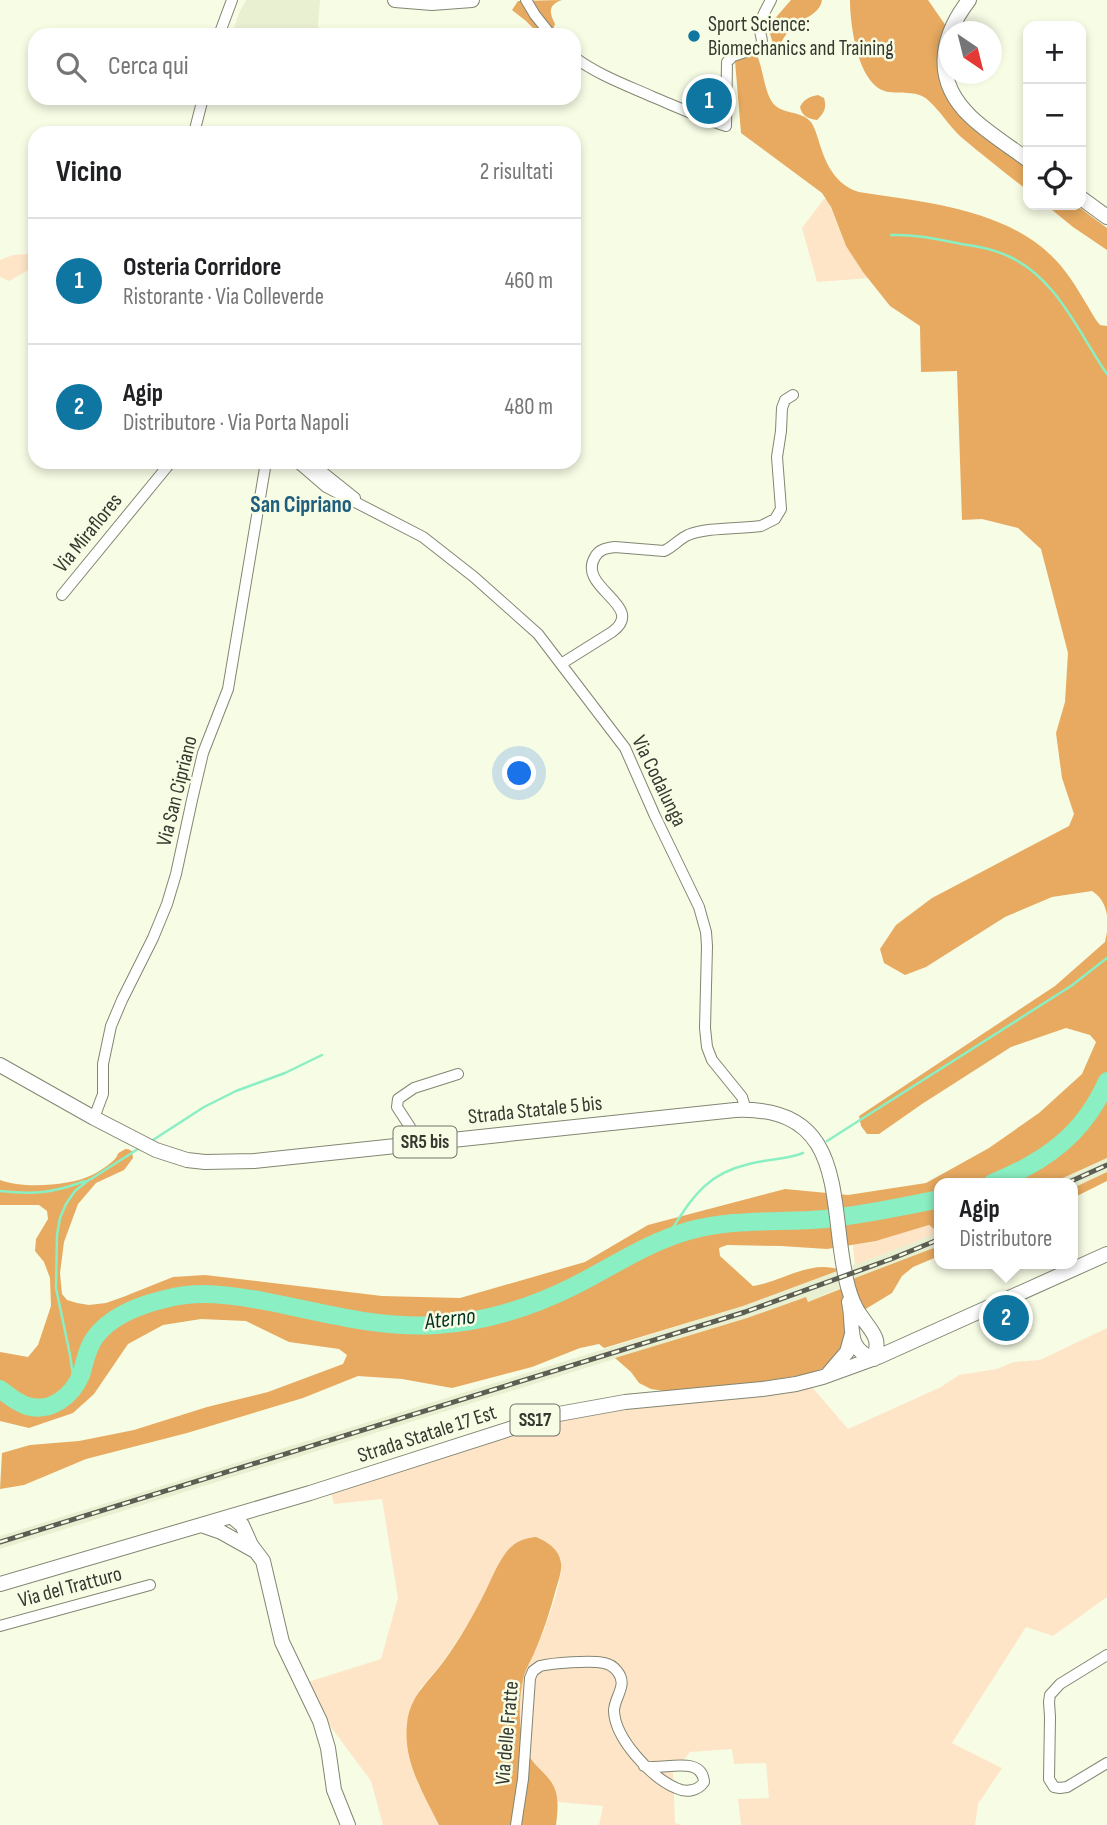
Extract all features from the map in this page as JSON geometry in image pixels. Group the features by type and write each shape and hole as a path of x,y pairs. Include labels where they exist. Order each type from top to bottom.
{"main road":[{"path":"395,0 432,3 472,0"},
{"path":"969,0 954,21 947,39 944,60 949,84 972,118 1023,156"},
{"path":"1086,202 1107,217"},
{"name":"Strada Statale 5 bis","path":"0,1065 156,1150 187,1160 205,1162 246,1162 746,1110 774,1114 806,1131 821,1149 830,1172 843,1276 852,1313 852,1333"},
{"name":"Strada Statale 5 bis","path":"839,1242 850,1293 877,1342 874,1359"},
{"name":"SS17","path":"1078,1267 1107,1254"},
{"name":"SS17","path":"874,1359 1074,1269"},
{"path":"870,1328 891,1338 918,1339"},
{"path":"852,1333 857,1349 874,1359"},
{"path":"824,1377 847,1352 852,1333"},
{"name":"Strada Statale 17 Est","path":"0,1584 343,1483 569,1411 625,1402 762,1390 824,1377 874,1359"},
{"path":"239,1536 246,1528 248,1518 257,1509"},
{"path":"231,1516 240,1523 239,1536"},
{"path":"200,1525 239,1536 264,1562 282,1642 322,1726 334,1790 348,1825"}],"street":[{"path":"526,0 545,28"},
{"path":"581,62 608,78 726,126 727,62 733,56 761,46 761,23 771,0"},
{"path":"222,28 232,1"},
{"path":"196,126 201,105"},
{"path":"561,664 611,632 622,621 619,607 594,577 593,563 599,552 615,547 664,551 691,534 761,526 777,516 781,505 777,453 782,408 785,400 793,395"},
{"name":"Via Miraflores","path":"62,595 165,469"},
{"name":"Via San Cipriano","path":"94,1118 103,1094 103,1064 111,1026 167,904 203,753 229,689 265,469"},
{"name":"Via Codalunga","path":"305,469 331,491 426,540 457,562 524,620 625,748 654,816 699,907 707,946 707,1047 712,1060 742,1097 746,1110"},
{"name":"Via Codalunga","path":"319,469 378,514"},
{"path":"414,1143 410,1127 397,1107 398,1099 414,1088 458,1074"},
{"name":"Via del Tratturo","path":"0,1626 150,1585"},
{"path":"1107,1655 1060,1684 1050,1695 1050,1782 1057,1788 1063,1788 1107,1763"},
{"name":"Via delle Fratte","path":"516,1825 523,1779 530,1678 533,1671 540,1666 600,1662 611,1666 617,1671 623,1684 615,1707 616,1720 622,1735 644,1766 669,1785 681,1790 694,1790 704,1782 704,1776 692,1766 644,1766"}],"shaded area":[{"path":"246,0 320,0 319,28 234,28"},
{"path":"562,0 552,7 554,28 533,28 512,10 518,1"},
{"path":"791,0 822,0 814,13 790,30 774,53 768,28"},
{"path":"850,0 928,0 943,21 939,21 939,84 951,84 979,132 1023,165 1023,187 961,137 925,98 878,88 863,68 852,24"},
{"path":"757,55 772,102 780,109 807,118 811,122 834,175 845,185 859,192 968,212 1019,232 1041,247 1061,266 1096,320 1100,325 1107,326 1107,915 1102,901 1092,891 1052,897 1005,917 926,967 905,975 884,963 880,949 896,925 932,898 1069,826 1074,814 1062,778 1056,733 1065,702 1068,653 1041,549 1018,528 982,519 962,520 957,371 921,372 920,326 890,306 863,272 846,246 831,207 822,193 741,133 735,61"},
{"path":"818,95 824,98 825,105 817,120 802,113 800,107 807,99"},
{"path":"824,199 827,199 846,246 869,278 817,282 802,228"},
{"path":"1052,210 1083,210 1107,228 1107,250"},
{"path":"28,254 28,270 9,281 0,277 0,260 13,255"},
{"path":"1107,932 1107,1158 1063,1178 935,1178 989,1148 1039,1113 1082,1074 1096,1042 1090,1035 1066,1028 1011,1047 879,1134 867,1134 861,1126 859,1116 1055,986 1105,942"},
{"path":"124,1150 132,1151 133,1158 124,1170 96,1183 78,1204 64,1242 60,1273 62,1294 67,1300 89,1305 106,1303 173,1277 205,1275 382,1296 460,1298 585,1262 648,1225 785,1189 848,1195 926,1183 934,1179 934,1229 929,1225 876,1241 827,1249 727,1245 719,1248 720,1256 753,1286 807,1269 829,1267 840,1270 743,1306 604,1348 599,1344 580,1348 532,1367 452,1388 402,1379 358,1376 303,1398 187,1433 86,1459 24,1485 0,1489 2,1453 30,1445 79,1441 134,1430 207,1407 268,1392 343,1364 347,1355 339,1349 289,1342 246,1321 201,1319 163,1325 128,1344 94,1394 73,1413 29,1428 0,1421 0,1352 28,1357 38,1345 51,1306 50,1278 44,1262 35,1251 36,1239 48,1219 47,1211 39,1205 0,1205 0,1180 21,1185 72,1182 98,1172"},
{"path":"1107,1158 1107,1172 1078,1186 1078,1178 1063,1178"},
{"path":"1107,1172 1107,1181 1078,1196 1078,1186"},
{"path":"929,1225 934,1229 934,1234 855,1265 853,1245"},
{"path":"934,1234 934,1248 808,1302 806,1297 747,1318 0,1549 0,1536 743,1306"},
{"path":"934,1248 934,1258 913,1267 902,1276 892,1293 864,1310 845,1347 824,1368 809,1374 671,1392 651,1389 639,1383 615,1358 806,1297 808,1302 843,1288 842,1283"},
{"path":"1107,1328 1107,1597 1053,1636 1026,1627 952,1743 1002,1768 978,1804 975,1825 741,1825 738,1799 769,1798 766,1763 734,1764 732,1749 690,1752 673,1773 675,1823 681,1825 599,1825 603,1806 558,1802 551,1785 528,1754 520,1713 523,1679 556,1596 561,1573 559,1558 547,1542 509,1550 471,1619 443,1662 420,1689 418,1784 439,1825 383,1825 371,1781 328,1723 308,1682 381,1659 398,1598 382,1499 334,1504 331,1493 554,1421 615,1409 779,1393 812,1387 848,1429 941,1387 959,1375 997,1369 1014,1362 1040,1360"},
{"path":"536,1537 555,1550 560,1558 561,1569 544,1628 524,1676 520,1718 522,1737 528,1754 555,1789 558,1807 556,1825 439,1825 421,1789 408,1751 407,1724 412,1705 466,1627 504,1555 517,1542"}],"waterway":[{"path":"891,235 926,237 985,248 997,251 1025,266 1053,292 1107,374"},
{"path":"827,1141 1071,986 1107,958"},
{"path":"153,1140 204,1107 322,1055"},
{"name":"Aterno","path":"1004,1178 1029,1166 1061,1144 1087,1116 1107,1081"},
{"path":"91,1179 138,1149"},
{"path":"666,1238 699,1191 720,1175 749,1164 803,1153"},
{"path":"69,1395 73,1375 56,1288 57,1235 66,1204 75,1191 90,1179"},
{"path":"0,1191 43,1192 85,1181"},
{"name":"Aterno","path":"0,1389 16,1401 36,1408 60,1401 77,1383 90,1345 110,1322 136,1308 178,1296 215,1294 239,1297 350,1319 393,1324 415,1326 455,1323 490,1317 541,1301 643,1249 688,1231 722,1224 839,1217 934,1200"}],"railway":[{"path":"1078,1178 1107,1165"},
{"path":"0,1542 745,1312 934,1241"}],"place":[{"name":"Sport Science: Biomechanics and Training","path":"694,36"},
{"name":"Osteria Corridore","path":"709,101"},
{"name":"Agip","path":"1006,1318"}],"district":[{"name":"San Cipriano","path":"301,505"}]}
